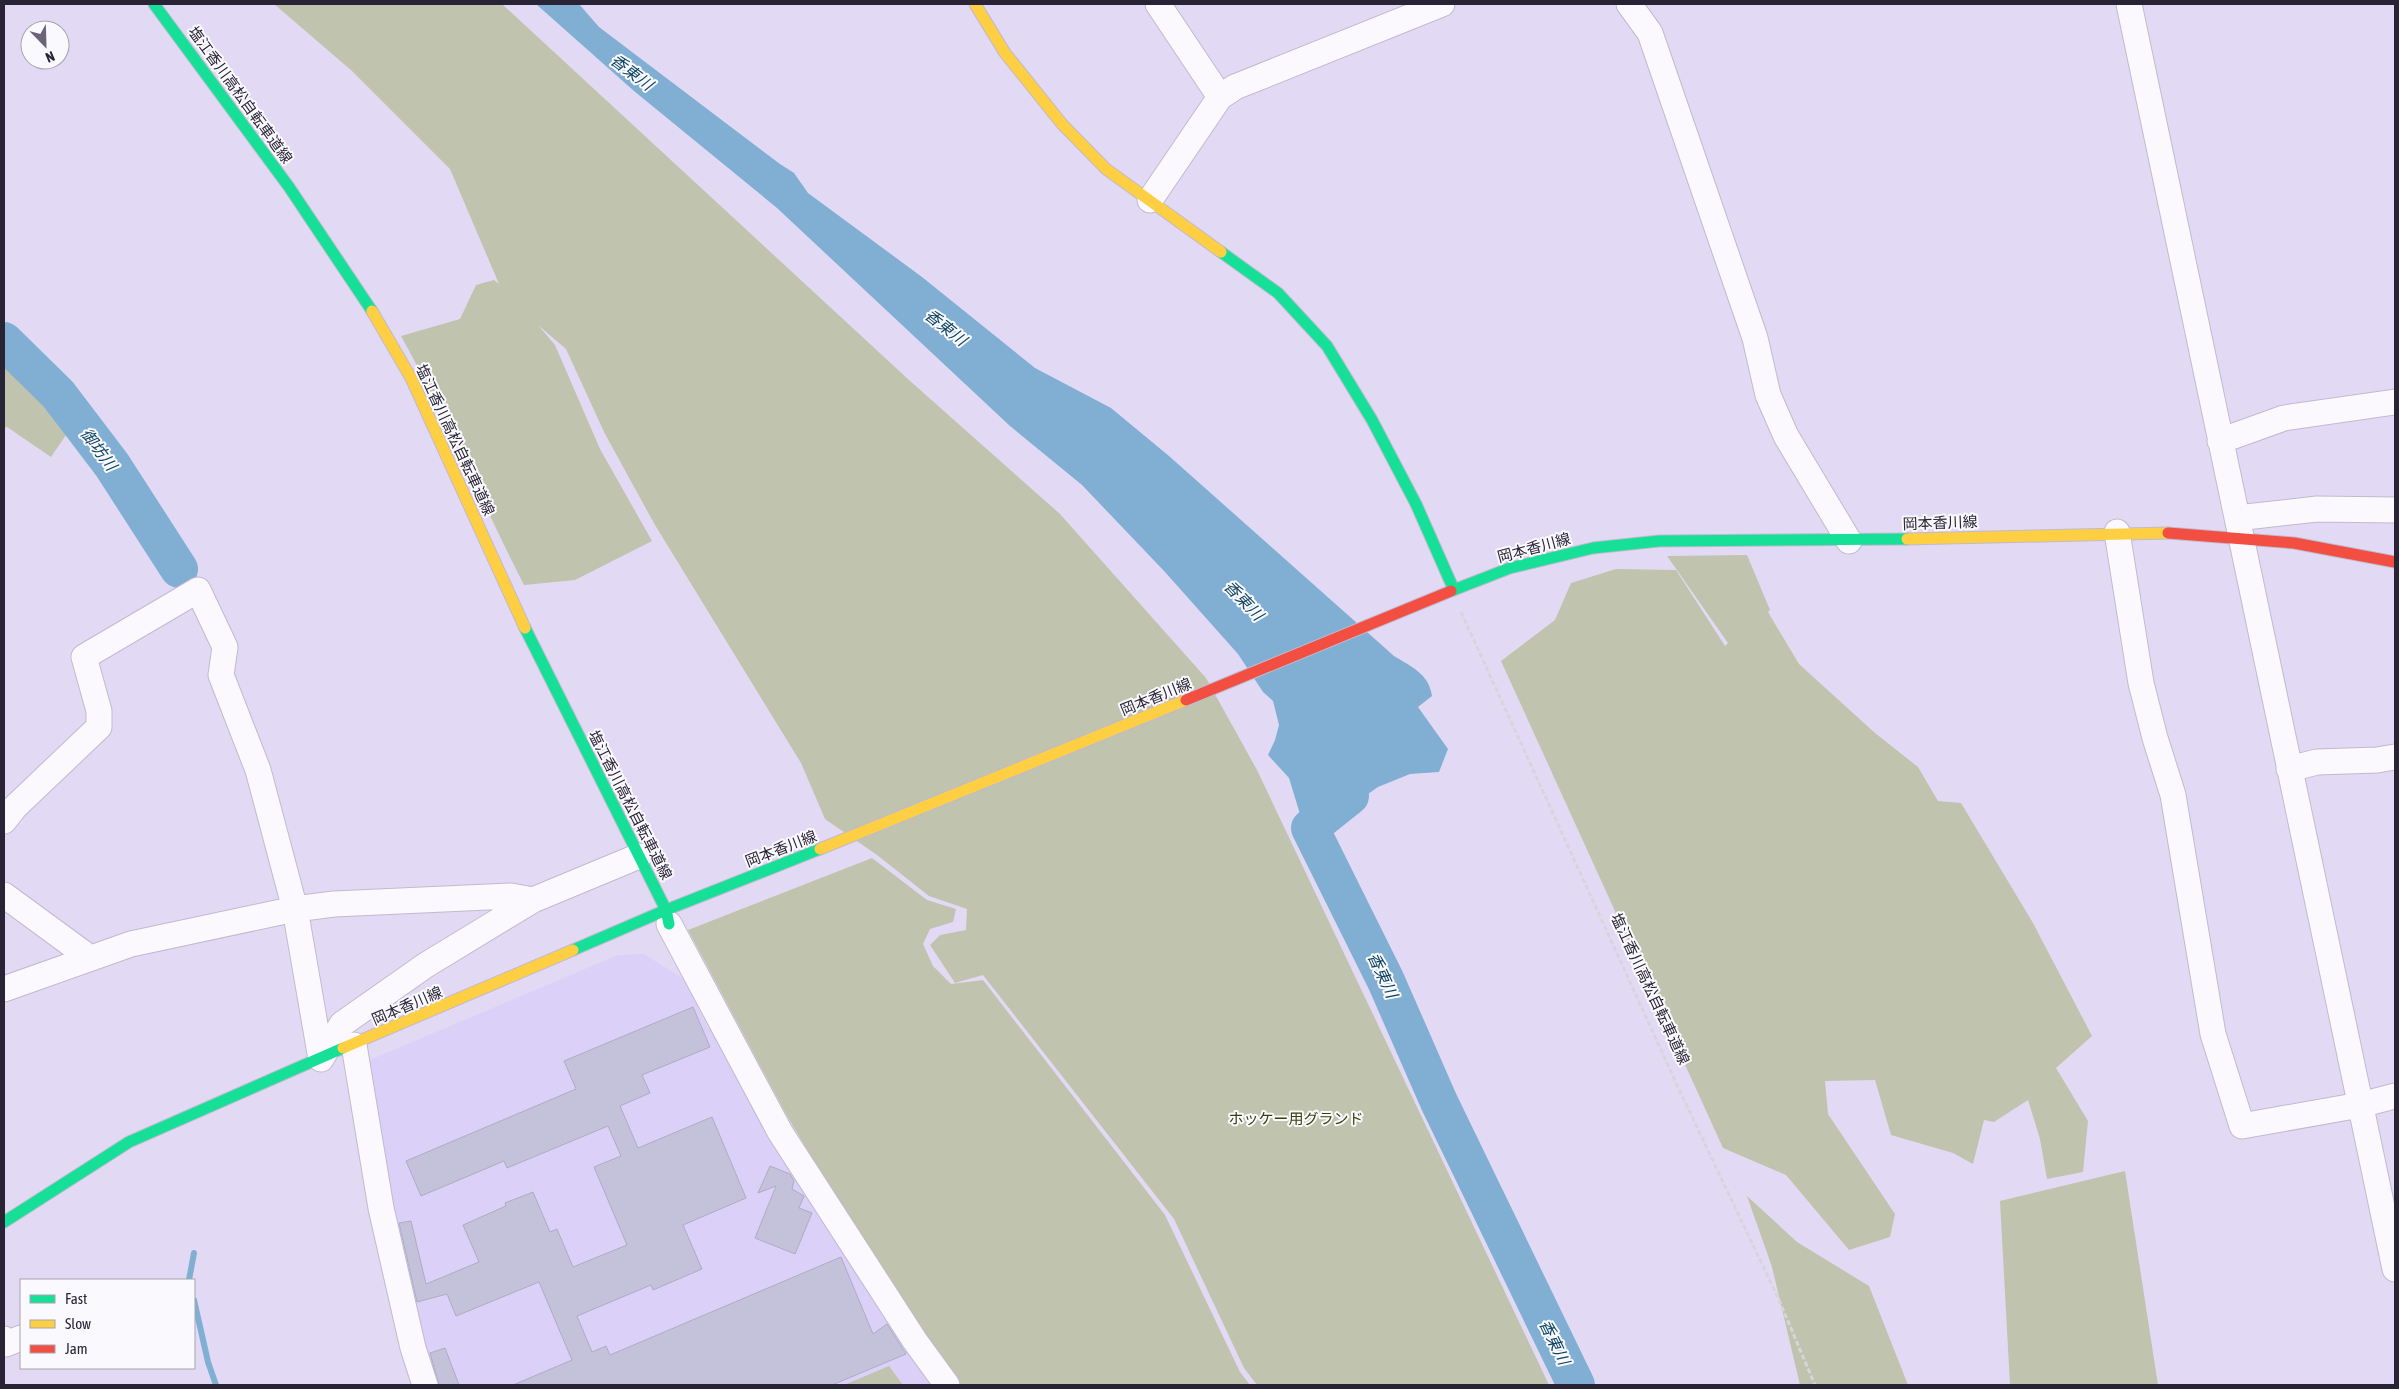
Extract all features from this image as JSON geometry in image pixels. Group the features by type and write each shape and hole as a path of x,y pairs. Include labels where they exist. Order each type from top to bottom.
{"main road":[{"name":"塩江香川高松自転車道線","path":"154,4 289,187 386,333 411,378 500,576 562,706 668,917"},
{"path":"975,4 1005,53 1062,124 1106,168 1278,293 1327,346 1372,420 1416,504 1454,590"},
{"name":"岡本香川線","path":"4,1222 129,1142 354,1045 668,917 871,829 1510,568 1593,548 1659,541 1848,541 2117,532 2203,534 2239,528 2294,543 2395,562"}],"street":[{"path":"1158,4 1220,97"},
{"path":"1150,200 1220,97 1235,87 1442,4"},
{"path":"1629,4 1650,33 1755,338 1768,395 1786,436 1848,541"},
{"path":"2129,4 2395,1269"},
{"path":"2220,441 2284,418 2395,402"},
{"path":"2239,528 2317,509 2395,510"},
{"path":"2117,532 2141,683 2155,738 2173,795 2213,1034 2242,1126 2360,1105 2395,1096"},
{"path":"4,821 15,807 99,727 98,711 84,657 198,590 225,646 222,675 258,770 295,909 321,1060"},
{"path":"2289,769 2317,762 2377,760 2395,757"},
{"path":"321,1060 342,1024 426,965 533,900 639,856"},
{"path":"4,895 90,958"},
{"path":"4,989 131,944 295,909 334,904 511,896 533,900"},
{"path":"668,917 780,1132 915,1341 947,1385"},
{"path":"354,1045 381,1208 413,1348 425,1385"},
{"path":"4,1339 6,1344 20,1338"}],"path":[{"name":"塩江香川高松自転車道線","path":"1458,606 1677,1085 1779,1300 1815,1385"}],"shaded area":[{"path":"644,954 684,979 708,1028 728,1045 937,1385 435,1385 389,1220 365,1062 618,955"}],"green space":[{"name":"ホッケー用グランド","path":"274,4 502,4 909,380 1060,514 1206,678 1257,770 1549,1385 1257,1385 1244,1368 1174,1219 983,975 955,983 930,945 940,935 966,930 967,909 929,896 877,855 825,819 801,763 655,525 605,434 566,349 538,325 555,345 600,449 652,541 575,580 524,585 401,336 460,319 476,285 494,280 499,284 450,169 352,71"},
{"path":"4,352 55,404 66,435 51,457 7,427 4,428"},
{"path":"1747,555 1770,610 1768,612 1799,664 1875,733 1918,767 1938,801 1961,803 2033,923 2092,1036 2056,1068 2088,1121 2083,1172 2047,1179 2040,1139 2028,1100 1994,1122 1984,1120 1973,1164 1953,1153 1891,1135 1875,1080 1825,1081 1828,1114 1895,1214 1890,1237 1849,1250 1786,1175 1723,1148 1501,661 1555,620 1571,583 1616,569 1676,570 1725,646 1728,643 1667,556"},
{"path":"872,858 927,900 956,909 953,922 930,929 923,944 933,966 951,984 983,980 1165,1215 1240,1372 1250,1385 956,1385 919,1336 787,1116 688,930"},
{"path":"2125,1171 2158,1385 2010,1385 2000,1201"},
{"path":"1747,1196 1797,1242 1869,1286 1908,1385 1800,1385 1772,1267"},
{"path":"889,1366 903,1385 844,1385"}],"water":[{"path":"536,4 579,4 599,27 794,173 808,193 922,277 1035,368 1111,408 1169,456 1394,656 1419,672 1427,682 1432,696 1418,707 1448,749 1439,772 1410,774 1378,787 1334,818 1310,828 1303,824 1289,778 1268,755 1279,725 1273,701 1263,692 1238,654 1165,572 1082,485 1010,426 777,208 634,91"}],"building":[{"path":"693,1007 710,1047 642,1075 650,1093 620,1106 638,1148 712,1117 746,1198 683,1225 702,1269 653,1290 651,1285 577,1316 592,1352 606,1346 610,1355 841,1257 873,1334 887,1324 906,1354 832,1385 513,1385 572,1360 539,1282 456,1316 447,1294 417,1302 399,1223 411,1221 426,1284 479,1262 463,1225 506,1206 505,1203 533,1192 550,1232 557,1229 573,1267 627,1245 594,1167 621,1156 608,1126 507,1168 504,1161 421,1196 406,1161 576,1089 564,1061"},
{"path":"770,1166 790,1174 794,1181 792,1189 804,1196 799,1208 812,1213 795,1254 755,1238 776,1186 758,1193"},
{"path":"445,1348 459,1385 439,1385 430,1353"}],"waterway":[{"name":"御坊川","path":"4,341 58,394 112,465 179,569"},
{"name":"香東川","path":"1350,796 1310,828 1386,981 1439,1102 1576,1385"},
{"path":"189,1279 194,1253"},
{"path":"195,1304 208,1362 216,1385"}],"traffic: fast":[{"path":"154,4 289,187 372,311"},
{"path":"1221,252 1278,293 1327,346 1372,420 1416,504 1454,590"},
{"path":"1451,591 1510,568 1593,548 1659,541 1907,539"},
{"path":"525,628 666,910 669,924"},
{"path":"573,950 666,910 820,849"},
{"path":"4,1222 129,1142 343,1048"}],"traffic: slow":[{"path":"975,4 1005,53 1062,124 1106,169 1221,252"},
{"path":"372,311 411,378 525,628"},
{"path":"1907,539 2168,533"},
{"path":"820,849 1186,700"},
{"path":"343,1048 573,950"}],"traffic: jam":[{"path":"2168,533 2294,543 2395,562"},
{"path":"1186,700 1451,591"}]}
